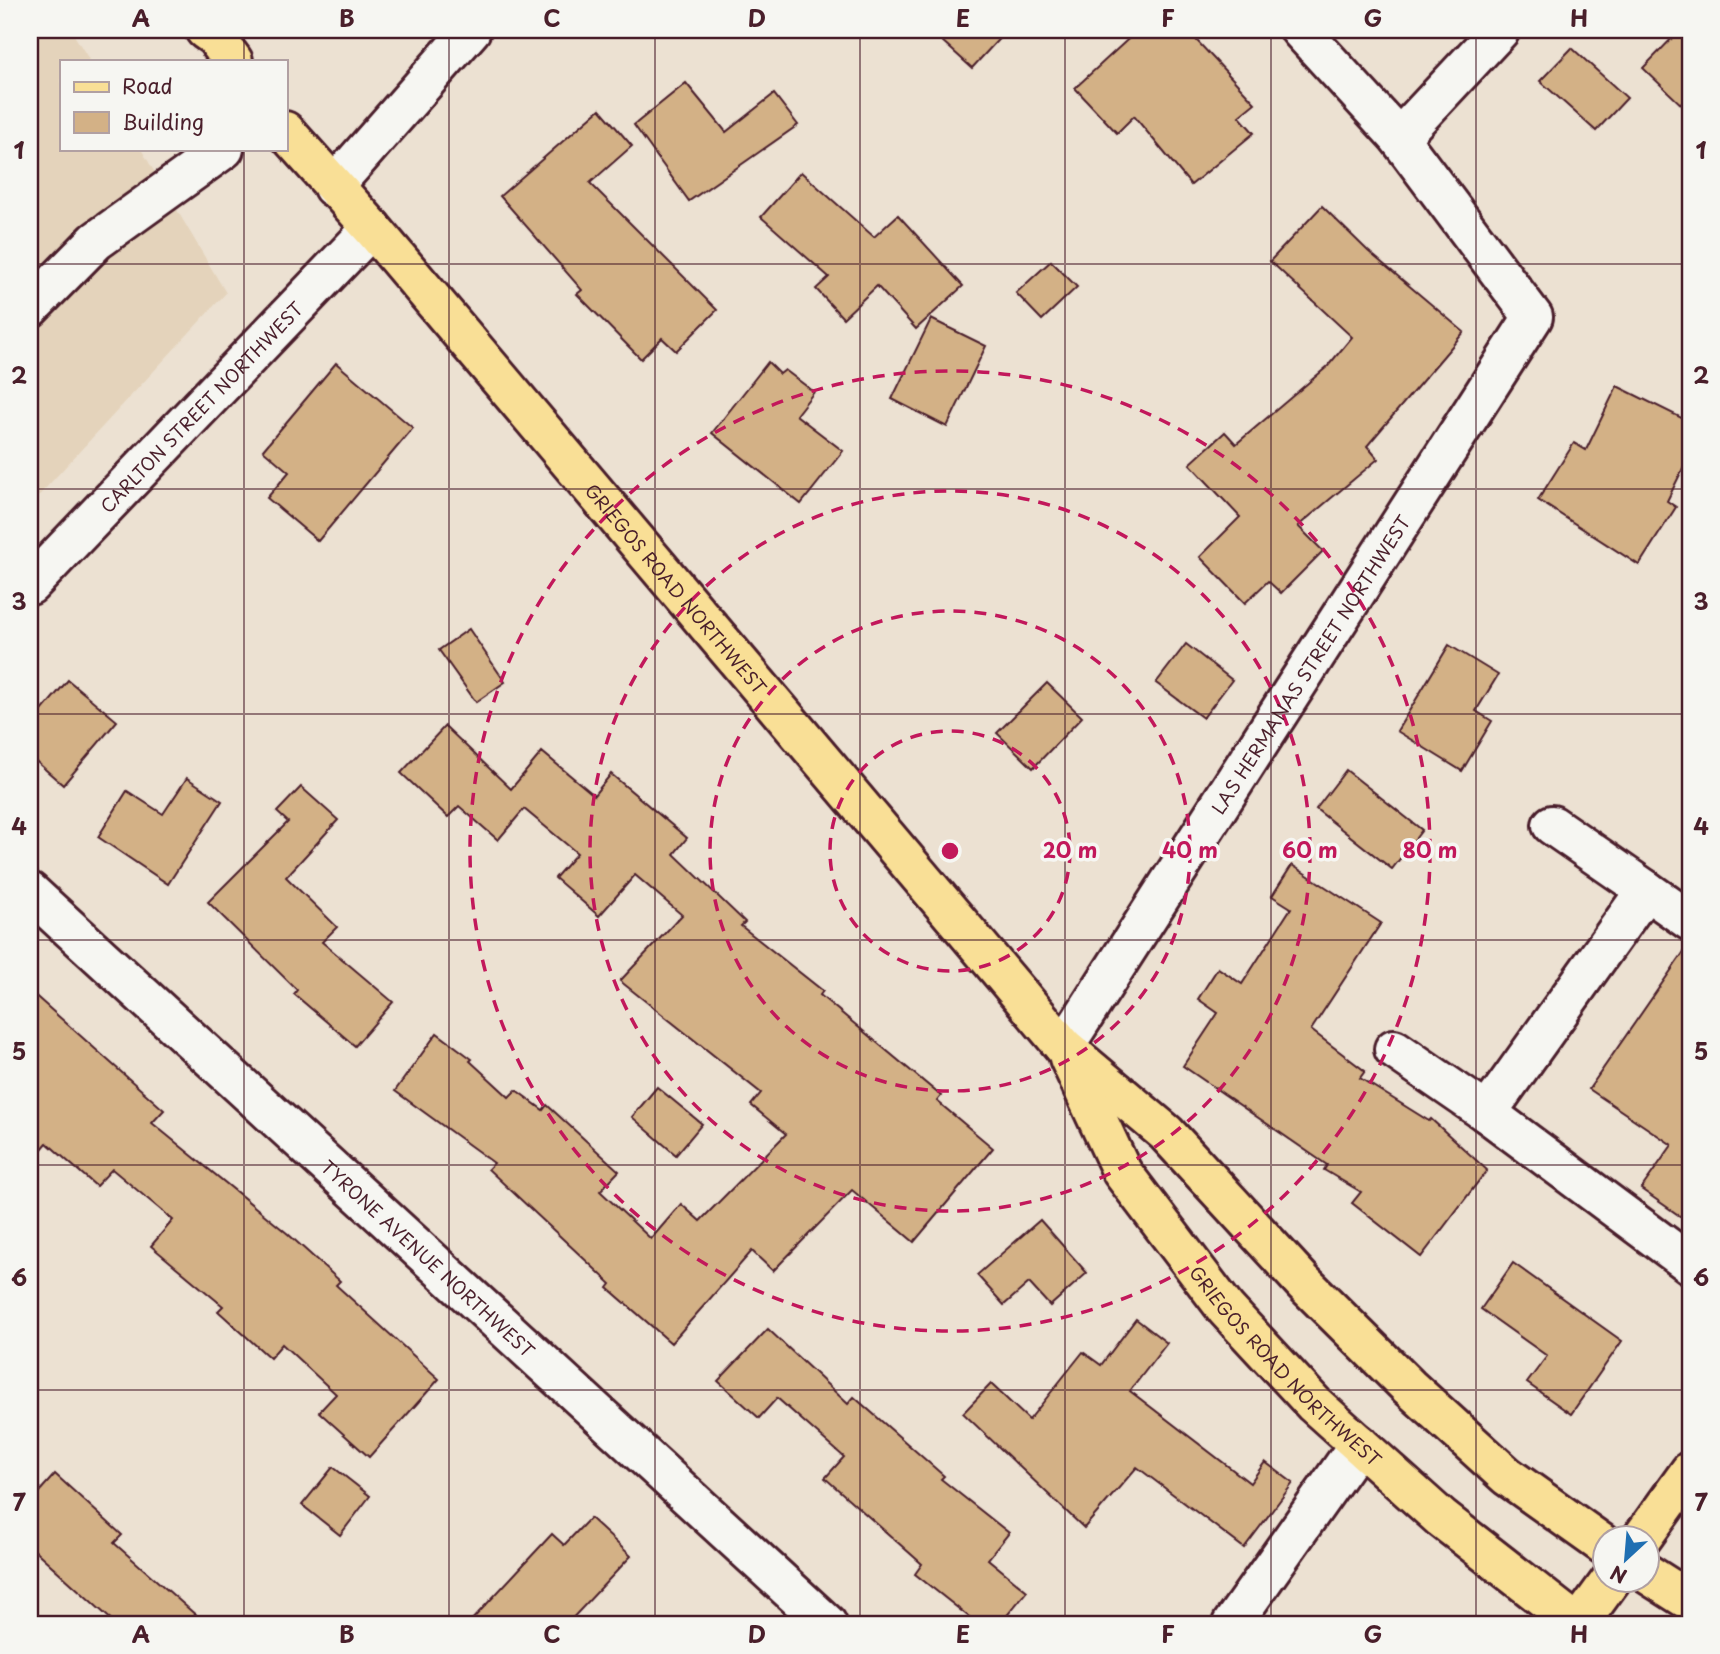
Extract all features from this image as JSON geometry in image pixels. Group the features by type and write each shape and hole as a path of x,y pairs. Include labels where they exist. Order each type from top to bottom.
{"main road":[{"name":"GRIEGOS ROAD NORTHWEST","path":"287,133 372,228 1064,1047 1166,1133 1304,1283 1409,1387 1507,1476 1590,1534"},
{"name":"GRIEGOS ROAD NORTHWEST","path":"1064,1047 1122,1172 1226,1309 1314,1404 1441,1518 1578,1624"},
{"path":"1652,1524 1690,1471"},
{"path":"1660,1581 1690,1601"},
{"path":"1578,1624 1600,1594"}],"street":[{"path":"333,187 471,30"},
{"path":"1300,30 1399,138 1500,30"},
{"name":"LAS HERMANAS STREET NORTHWEST","path":"1064,1047 1533,317 1399,138"},
{"path":"30,307 96,241 223,150"},
{"name":"CARLTON STREET NORTHWEST","path":"30,585 372,228"},
{"path":"1552,825 1690,921"},
{"path":"1487,1113 1646,890"},
{"name":"TYRONE AVENUE NORTHWEST","path":"30,892 827,1624"},
{"path":"1394,1049 1487,1113 1690,1264"},
{"path":"1232,1624 1359,1444"}],"shaded area":[{"path":"30,30 71,30 89,60 60,60 60,150 142,150 226,293 30,505"}],"building":[{"path":"930,30 1007,30 972,68"},
{"path":"1138,30 1187,30 1255,103 1239,116 1254,133 1191,185 1134,116 1117,133 1075,88"},
{"path":"1680,30 1690,30 1690,113 1643,68"},
{"path":"1572,48 1627,98 1596,131 1540,81"},
{"path":"686,83 726,132 774,94 798,125 689,201 634,125"},
{"path":"600,109 632,146 590,183 717,310 676,351 662,338 641,359 577,294 582,290 500,196"},
{"path":"801,172 874,237 898,215 963,286 916,329 877,286 843,318 816,289 829,277 761,217"},
{"path":"1322,206 1368,251 1464,332 1367,446 1378,459 1298,526 1323,551 1281,593 1268,581 1245,603 1200,557 1240,517 1190,464 1225,432 1236,444 1328,366 1352,337 1270,261"},
{"path":"1051,261 1077,287 1042,320 1016,293"},
{"path":"931,319 986,346 947,427 892,399"},
{"path":"768,362 780,374 785,370 814,392 796,415 843,451 801,504 712,433"},
{"path":"336,363 413,428 318,541 267,498 289,472 263,450"},
{"path":"1617,386 1690,422 1690,454 1667,501 1676,507 1639,565 1538,500 1574,443 1586,450"},
{"path":"469,629 505,682 476,702 439,650"},
{"path":"1186,644 1232,680 1203,718 1156,683"},
{"path":"1449,645 1498,675 1476,711 1492,721 1462,771 1397,731"},
{"path":"68,680 117,721 63,785 30,756 30,725"},
{"path":"1047,683 1082,717 1033,768 997,733"},
{"path":"445,726 511,789 542,752 594,795 611,774 687,838 674,854 745,922 741,926 823,991 820,995 941,1096 937,1101 993,1148 914,1242 852,1190 773,1271 752,1251 671,1343 608,1288 611,1284 488,1169 494,1163 395,1091 437,1033 472,1059 470,1061 509,1097 516,1090 543,1110 547,1105 619,1171 600,1191 651,1239 681,1204 700,1221 786,1134 751,1105 761,1093 620,981 682,915 635,875 599,916 555,878 577,853 524,809 498,840 459,806 448,817 401,773"},
{"path":"1346,770 1422,830 1392,869 1316,809"},
{"path":"187,778 222,801 168,884 98,837 127,791 163,814"},
{"path":"301,787 338,820 286,877 337,927 322,942 393,1002 355,1046 294,994 297,990 208,902 288,822 277,812"},
{"path":"1292,865 1381,923 1311,1030 1365,1071 1360,1078 1429,1121 1431,1119 1487,1170 1421,1257 1352,1203 1361,1192 1324,1170 1327,1165 1183,1066 1218,1013 1198,999 1218,968 1242,984 1291,908 1272,896"},
{"path":"1690,943 1690,1223 1641,1189 1672,1145 1589,1089"},
{"path":"30,991 164,1110 152,1123 288,1234 340,1281 336,1285 439,1379 369,1457 319,1412 336,1394 282,1344 270,1358 218,1311 223,1306 151,1246 173,1220 112,1169 96,1186 47,1143 30,1163"},
{"path":"657,1087 702,1124 676,1155 632,1117"},
{"path":"1040,1220 1087,1273 1050,1306 1029,1283 1004,1305 977,1275"},
{"path":"1513,1263 1622,1341 1571,1414 1527,1383 1547,1356 1481,1309"},
{"path":"1136,1319 1167,1343 1130,1391 1250,1483 1265,1462 1293,1483 1244,1548 1137,1467 1084,1528 963,1413 991,1384 1029,1420 1083,1352 1101,1365"},
{"path":"768,1329 848,1404 854,1397 944,1476 941,1479 1009,1533 988,1559 1027,1591 1000,1624 978,1624 915,1574 922,1564 825,1478 844,1457 777,1398 759,1418 718,1381"},
{"path":"333,1467 370,1496 340,1535 302,1505"},
{"path":"55,1474 122,1535 114,1543 206,1624 116,1624 30,1546 30,1502"},
{"path":"590,1518 631,1556 567,1624 468,1624 552,1534 564,1545"}]}
